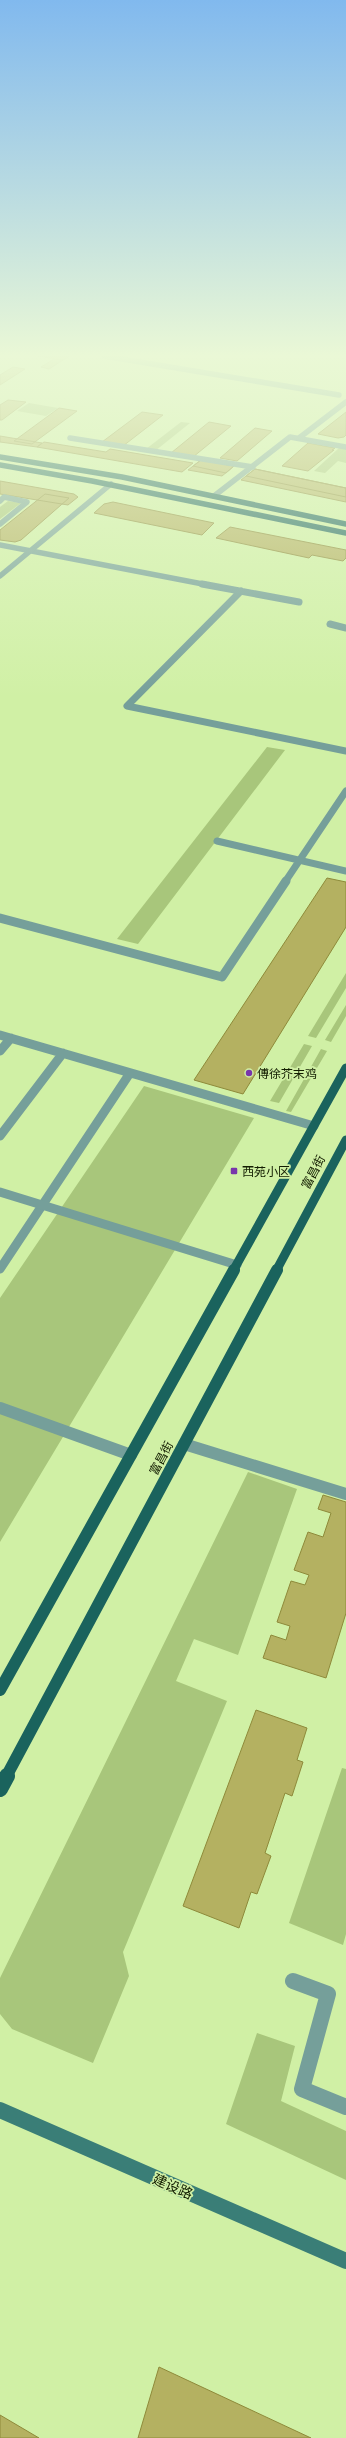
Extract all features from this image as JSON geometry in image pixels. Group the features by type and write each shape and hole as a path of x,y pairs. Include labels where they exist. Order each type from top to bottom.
{"main road":[{"path":"28,470 111,484 346,533"},
{"path":"70,470 214,496 346,524"},
{"name":"富昌街","path":"0,1689 346,1068"},
{"name":"富昌街","path":"0,1789 346,1140"}],"street":[{"path":"214,496 249,470"},
{"path":"0,576 111,484"},
{"path":"0,501 4,497 27,502 0,524"},
{"path":"0,545 299,602"},
{"path":"241,591 127,706 346,751"},
{"path":"330,624 346,628"},
{"path":"0,918 222,977 346,791"},
{"path":"217,841 346,871"},
{"path":"0,1035 314,1126"},
{"path":"0,1051 10,1038"},
{"path":"0,1136 63,1053"},
{"path":"0,1269 44,1205 130,1072"},
{"path":"0,1192 236,1265"},
{"path":"0,1408 131,1455"},
{"path":"184,1444 346,1494"},
{"path":"293,1982 328,1994 302,2089 346,2107"},
{"name":"建设路","path":"0,2110 346,2261"}],"green space":[{"path":"315,470 328,470 325,473 314,471"},
{"path":"8,501 21,503 0,519 0,507"},
{"path":"267,747 285,750 138,944 117,939"},
{"path":"346,973 346,988 316,1038 308,1036"},
{"path":"346,1005 346,1016 331,1042 325,1040"},
{"path":"304,1044 312,1046 279,1103 270,1101"},
{"path":"321,1049 327,1051 291,1112 286,1111"},
{"path":"144,1086 254,1118 0,1542 0,1298"},
{"path":"248,1472 297,1489 238,1655 194,1639 176,1681 227,1701 123,1952 129,1976 93,2063 12,2029 0,2014 0,1978"},
{"path":"342,1768 346,1769 346,1934 343,1945 289,1923"},
{"path":"257,2033 295,2046 281,2101 346,2131 346,2180 226,2124"}],"building":[{"path":"169,470 185,470 182,472"},
{"path":"188,470 229,470 222,476"},
{"path":"211,470 230,470 226,473"},
{"path":"254,470 259,470 346,488 346,502 241,480"},
{"path":"254,470 259,470 346,488 346,497 246,476"},
{"path":"0,481 74,494 78,497 68,505 0,494"},
{"path":"45,494 69,498 21,540 15,542 0,540 0,530"},
{"path":"113,502 214,523 202,535 94,513 104,504"},
{"path":"230,527 346,550 346,558 343,561 312,555 309,558 216,538"},
{"path":"327,878 346,882 346,927 243,1094 194,1080"},
{"path":"323,1495 346,1502 346,1613 326,1678 263,1658 271,1635 286,1640 290,1626 277,1622 291,1581 305,1585 309,1575 294,1570 308,1532 323,1537 331,1513 318,1509"},
{"path":"256,1710 307,1728 297,1760 303,1762 292,1796 285,1793 265,1853 271,1856 257,1894 251,1892 239,1928 183,1906"},
{"path":"159,2367 311,2438 138,2438"},
{"path":"0,2415 39,2438 0,2438"}],"place":[{"name":"傅徐芥末鸡","path":"249,1073"},
{"name":"西苑小区","path":"234,1171"}]}
